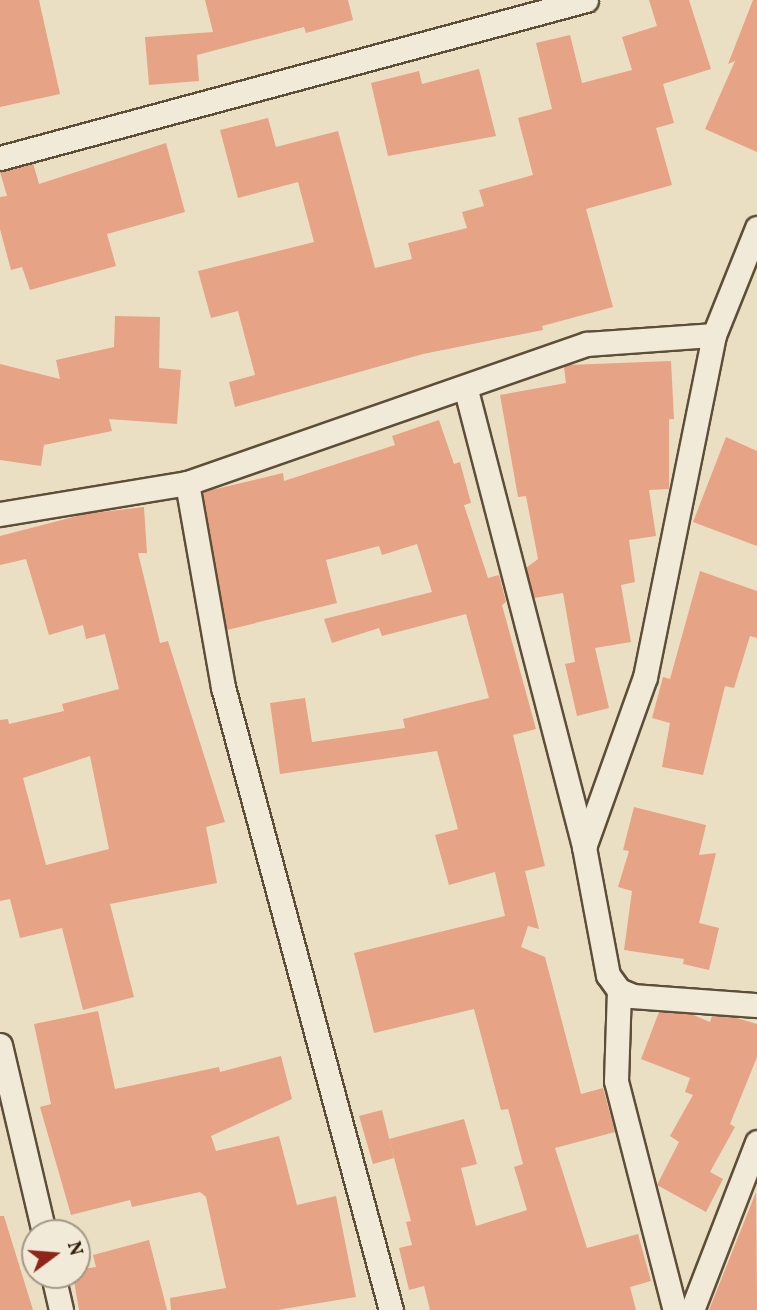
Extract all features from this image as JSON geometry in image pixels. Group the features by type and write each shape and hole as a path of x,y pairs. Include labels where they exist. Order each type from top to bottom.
{"street":[{"path":"0,158 586,0"},
{"path":"584,847 657,631 714,335 757,228"},
{"path":"0,514 187,483 466,390 587,344 714,335"},
{"path":"466,390 584,847 608,975 619,989 633,996 757,1004"},
{"path":"187,483 223,687 391,1310"},
{"path":"619,989 616,1081 675,1310"},
{"path":"0,1045 7,1099 40,1219"},
{"path":"692,1310 757,1142"},
{"path":"56,1289 61,1310"}],"building":[{"path":"0,0 39,0 60,94 0,107"},
{"path":"205,0 348,0 353,20 306,33 304,27 197,55 199,81 149,85 145,37 213,32"},
{"path":"649,0 689,0 711,69 663,84 674,123 656,128 672,185 586,209 613,307 542,326 543,330 423,354 235,407 229,382 255,375 238,311 211,318 198,271 314,242 298,182 238,198 220,130 268,118 276,147 338,131 375,268 412,259 408,243 467,228 462,212 484,206 479,190 533,175 518,118 552,109 536,43 570,35 582,83 632,70 622,37 657,26"},
{"path":"753,0 757,0 757,152 705,129 735,61 728,64"},
{"path":"479,69 496,136 388,156 371,83 419,71 422,84"},
{"path":"166,143 185,212 107,234 116,266 30,290 22,267 11,270 0,229 0,197 7,196 0,172 33,163 39,184"},
{"path":"115,316 160,317 159,368 181,370 177,424 109,419 112,431 44,445 41,466 0,460 0,364 60,379 56,360 114,347"},
{"path":"671,361 674,419 669,419 669,489 649,490 656,536 629,540 635,582 621,585 631,642 595,648 609,708 577,716 565,664 575,662 563,593 534,598 526,568 538,559 526,496 518,497 500,395 566,383 564,367 568,365"},
{"path":"439,420 454,464 460,462 471,503 464,505 488,578 499,575 506,602 502,605 536,729 513,735 545,866 525,871 539,929 528,926 521,947 545,957 581,1094 603,1088 615,1132 555,1148 587,1248 638,1234 651,1281 630,1287 636,1310 430,1310 424,1286 409,1290 399,1248 412,1245 406,1222 411,1221 389,1139 464,1119 477,1164 461,1168 476,1226 527,1210 514,1167 523,1164 508,1109 501,1110 474,1009 374,1033 354,953 505,916 495,872 449,885 435,835 458,829 437,751 280,774 270,703 305,698 312,742 405,728 403,719 489,698 466,614 382,636 379,628 332,643 324,619 432,592 417,544 382,555 379,546 326,560 337,603 227,630 203,492 283,473 284,481 395,445 392,436"},
{"path":"726,437 757,451 757,546 693,522"},
{"path":"144,507 147,553 138,553 160,643 168,641 225,822 206,827 217,883 110,904 134,997 83,1010 62,928 20,938 10,899 0,901 0,720 8,719 9,724 64,711 62,704 119,689 105,634 86,639 83,625 49,635 26,559 0,565 0,536 85,514","holes":["90,756 109,849 46,865 23,778"]},
{"path":"700,571 757,591 757,638 750,636 734,688 725,686 703,775 662,767 670,723 652,718 663,677 670,679"},
{"path":"634,807 706,825 699,855 716,853 699,923 719,928 709,970 683,964 684,959 624,950 632,891 618,887 629,851 623,850"},
{"path":"98,1011 115,1089 219,1067 220,1072 281,1056 292,1099 211,1136 216,1151 279,1136 297,1205 336,1196 356,1297 277,1310 171,1310 170,1298 226,1288 206,1197 200,1192 132,1207 130,1200 71,1215 40,1107 51,1104 34,1024"},
{"path":"659,1012 691,1014 710,1022 712,1016 737,1018 757,1024 757,1057 730,1124 735,1127 710,1172 723,1179 706,1212 657,1185 679,1142 670,1136 693,1095 685,1092 690,1078 641,1059"},
{"path":"382,1110 394,1158 373,1164 359,1116"},
{"path":"756,1192 757,1310 709,1310"},
{"path":"0,1216 4,1216 21,1271 21,1289 27,1289 33,1310 0,1310"},
{"path":"149,1240 167,1310 79,1310 75,1289 91,1289 91,1268 96,1267 93,1255"}]}
